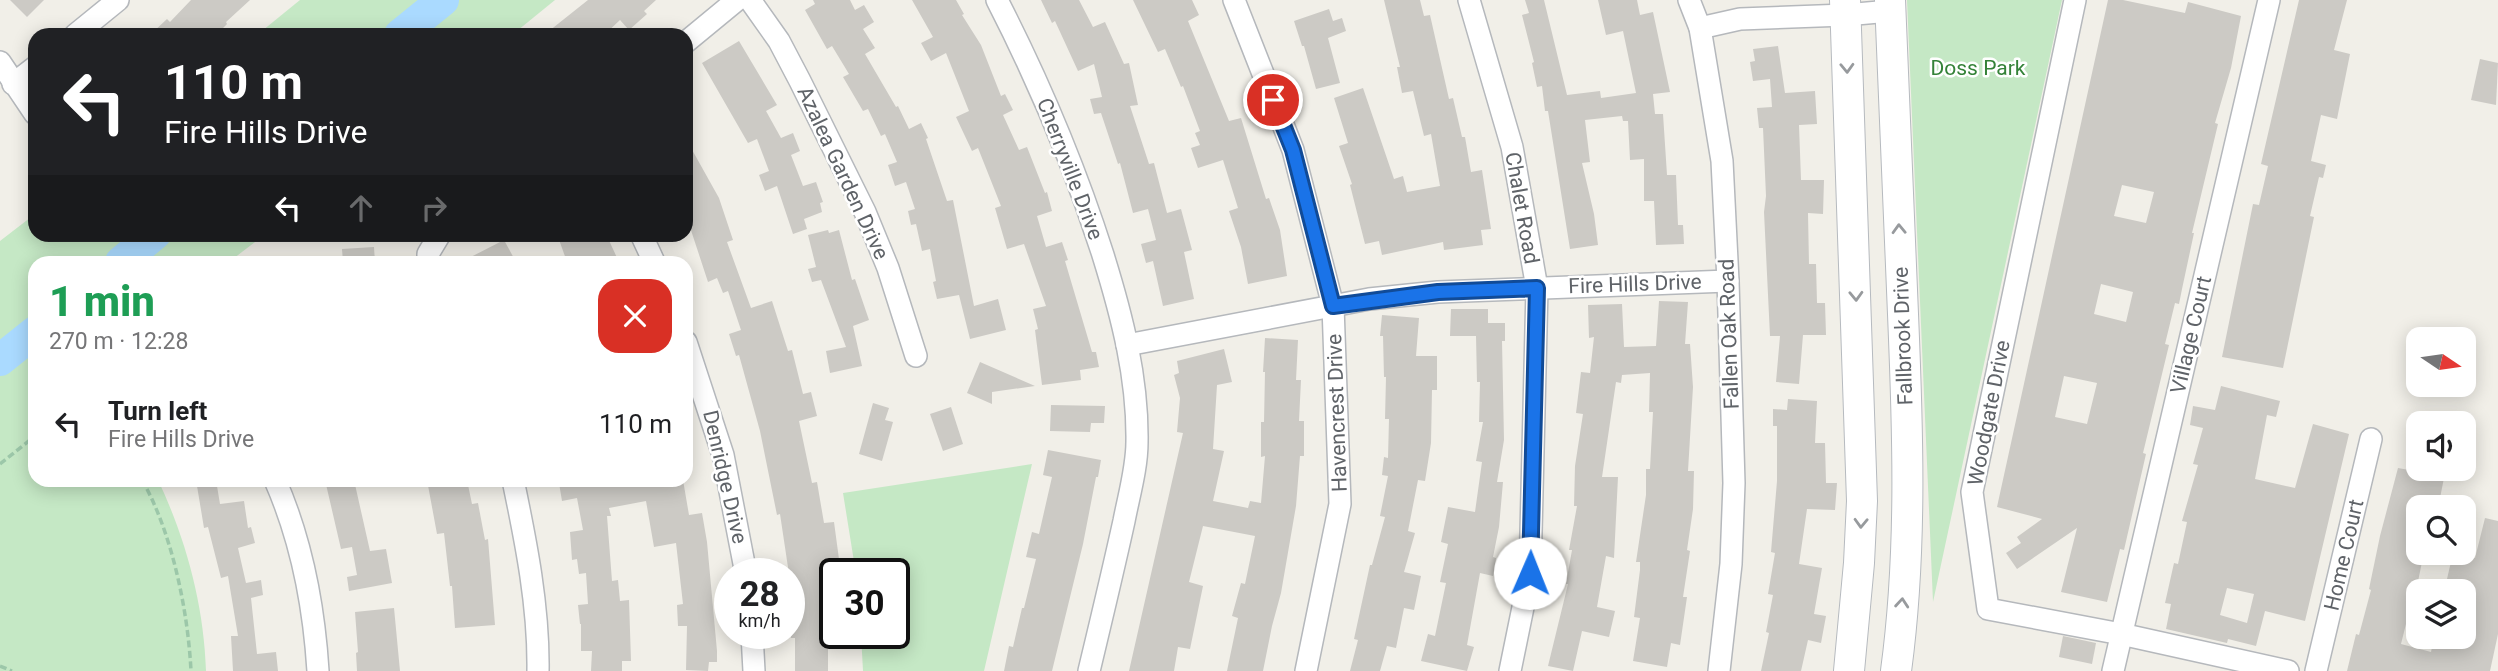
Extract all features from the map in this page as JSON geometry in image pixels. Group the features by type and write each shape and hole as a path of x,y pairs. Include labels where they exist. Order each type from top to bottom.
{"main road":[{"name":"Fallbrook Drive","path":"1890,5 1906,418 1907,537 1896,671"},
{"path":"1845,8 1862,501 1849,671"},
{"path":"1860,419 1906,418"}],"street":[{"path":"84,28 118,0"},
{"path":"693,36 737,0"},
{"name":"Azalea Garden Drive","path":"750,0 779,41 865,212 888,268 916,356"},
{"name":"Cherryville Drive","path":"997,0 1028,60 1095,230 1133,375 1137,444 1122,527 1089,671"},
{"name":"Havencrest Drive","path":"1234,0 1293,150 1333,306 1340,504 1306,671"},
{"name":"Chalet Road","path":"1469,0 1512,148 1537,288 1530,573 1510,671"},
{"name":"Fallen Oak Road","path":"1689,0 1700,28 1722,161 1728,281 1734,483 1731,564 1719,671"},
{"name":"Woodgate Drive","path":"2075,0 1972,492 1988,609 2121,634 2288,671"},
{"name":"Village Court","path":"2113,671 2269,0"},
{"path":"1700,28 1740,19 1890,5"},
{"path":"0,62 28,105"},
{"path":"13,85 28,73"},
{"name":"Fire Hills Drive","path":"1333,306 1438,292 1728,281"},
{"path":"1127,345 1333,306"},
{"name":"Denridge Drive","path":"693,363 723,454 743,558"},
{"name":"Home Court","path":"2316,671 2371,439"},
{"path":"278,487 305,580 318,671"},
{"path":"514,487 537,631 538,671"},
{"path":"753,649 754,671"}],"path":[{"path":"0,464 28,442"},
{"path":"145,487 161,524 179,580 191,671"},
{"path":"0,666 12,671"}],"green space":[{"path":"300,0 555,0 521,28 266,28"},
{"name":"Doss Park","path":"1907,0 2062,0 1933,602"},
{"path":"28,219 28,242 255,242 237,256 28,256 28,487 161,487 192,573 202,622 206,671 0,671 0,241"},
{"path":"1032,464 984,671 863,671 862,649 910,649 910,558 853,558 843,493"}],"building":[{"path":"10,0 44,0 27,17"},
{"path":"191,0 250,0 223,28 157,28 167,19 170,22"},
{"path":"588,0 656,0 644,11 647,14 631,28 627,28 620,20 611,28 553,28"},
{"path":"813,0 850,0 855,10 864,5 874,22 863,29 875,48 865,54 896,107 898,106 909,129 921,123 947,201 953,200 974,306 998,299 1006,330 970,339 959,295 937,299 930,249 922,251 916,224 911,225 908,211 915,209 906,182 895,186 888,165 897,162 885,134 881,136 868,109 863,111 843,77 849,74 832,46 827,49 805,10 815,4"},
{"path":"912,0 956,0 981,45 1001,96 1005,94 1013,110 1003,115 1019,150 1027,147 1045,193 1047,192 1052,211 1037,216 1046,247 1062,242 1068,260 1065,261 1092,352 1096,352 1099,367 1080,370 1081,380 1042,385 1035,330 1038,329 1033,309 1046,306 1024,244 1007,249 995,208 1001,206 978,148 972,151 956,117 969,111 946,53 931,61 921,43 933,37"},
{"path":"1041,0 1079,0 1093,27 1105,22 1124,64 1129,63 1138,105 1130,106 1149,164 1154,163 1167,213 1181,209 1192,250 1184,252 1194,299 1163,306 1153,261 1146,263 1141,244 1156,240 1148,209 1133,213 1120,163 1118,164 1101,113 1094,114 1090,99 1102,97 1094,64 1078,71 1055,21 1052,23"},
{"path":"1133,0 1192,0 1199,15 1188,21 1229,121 1241,118 1266,199 1269,198 1280,230 1287,276 1248,284 1241,247 1229,211 1238,208 1223,160 1198,168 1191,148 1200,145 1195,133 1200,131 1183,86 1181,87 1165,49 1158,52"},
{"path":"1384,0 1420,0 1424,16 1430,15 1449,99 1453,98 1462,137 1465,137 1471,172 1482,170 1491,229 1481,230 1483,245 1444,250 1443,242 1382,255 1379,241 1365,244 1350,185 1352,184 1339,146 1348,143 1334,98 1363,88 1394,179 1403,176 1407,192 1440,186 1431,134 1424,136 1413,91 1402,93 1397,67 1400,67"},
{"path":"1525,0 1544,0 1567,95 1600,91 1601,98 1636,93 1623,31 1606,35 1598,0 1637,0 1640,15 1653,12 1670,92 1653,94 1655,114 1663,114 1667,175 1676,175 1678,225 1683,225 1684,244 1656,245 1654,201 1644,201 1644,159 1630,160 1628,121 1623,121 1622,116 1585,120 1590,162 1582,163 1598,245 1570,249 1548,111 1545,111 1542,86 1537,87 1532,63 1534,62 1522,15 1529,13"},
{"path":"2108,0 2123,0 2185,13 2188,2 2241,16 2231,68 2215,123 2218,124 2192,233 2179,304 2175,303 2165,344 2169,345 2143,453 2146,454 2124,550 2120,549 2107,602 2061,592 2077,528 2017,569 2006,553 2021,543 2017,537 2042,519 1997,507","holes":["2122,185 2154,192 2146,223 2114,216","2101,284 2133,292 2126,322 2094,314","2064,376 2097,383 2087,424 2055,417"]},
{"path":"2299,0 2347,0 2334,50 2350,54 2337,119 2321,115 2311,161 2326,165 2323,178 2319,177 2310,216 2314,217 2283,368 2222,357 2253,204 2259,205 2268,166 2261,164"},
{"path":"1329,9 1333,21 1342,18 1346,31 1328,38 1340,83 1316,89 1294,21"},
{"path":"739,41 777,105 766,111 781,138 793,133 800,151 791,155 803,186 816,182 823,202 820,203 822,212 804,219 807,229 793,234 777,186 765,191 759,175 769,171 757,139 748,143 702,63"},
{"path":"1778,46 1785,93 1815,91 1817,124 1799,125 1801,180 1824,180 1823,214 1808,213 1809,264 1816,264 1817,303 1825,303 1826,335 1803,335 1799,384 1776,382 1780,336 1770,336 1763,128 1759,128 1757,108 1772,107 1770,79 1753,81 1750,62 1755,61 1753,49"},
{"path":"2480,59 2498,63 2496,105 2471,100"},
{"path":"693,152 719,198 733,240 727,242 751,308 772,301 788,351 792,350 803,394 811,392 817,416 799,421 812,483 817,482 824,523 834,522 839,558 819,558 819,649 828,649 828,671 795,671 795,649 805,649 805,558 787,558 780,514 777,515 760,431 739,355 736,356 729,334 741,330 728,291 723,293 717,278 708,282 693,236"},
{"path":"828,230 829,233 839,230 852,280 855,279 869,320 853,326 862,366 830,373 826,351 846,347 821,280 812,282 808,269 816,267 808,235"},
{"path":"505,242 513,256 473,256"},
{"path":"560,242 610,242 616,256 565,256"},
{"path":"374,247 375,256 343,256 342,249"},
{"path":"1659,301 1688,302 1685,344 1690,344 1693,387 1688,471 1694,471 1693,509 1687,550 1690,551 1683,597 1687,597 1680,645 1671,643 1667,667 1633,661 1640,618 1634,617 1640,570 1640,562 1636,562 1646,495 1646,469 1650,469 1653,412 1649,412 1650,373 1622,375 1621,383 1616,382 1602,477 1618,477 1614,558 1606,556 1597,607 1615,611 1609,637 1582,631 1573,671 1548,666 1568,584 1572,550 1569,550 1577,506 1574,506 1575,466 1583,414 1576,413 1581,372 1590,373 1594,337 1589,338 1588,305 1622,304 1624,347 1656,346"},
{"path":"1451,309 1488,309 1488,323 1505,323 1505,341 1502,341 1504,440 1497,482 1503,482 1493,557 1496,558 1493,576 1480,573 1467,645 1474,647 1467,671 1421,661 1428,634 1435,636 1446,583 1440,582 1448,544 1441,542 1448,507 1475,512 1482,462 1476,461 1483,422 1479,422 1480,382 1477,382 1476,336 1450,336"},
{"path":"1382,315 1419,318 1416,356 1437,356 1437,390 1432,390 1431,443 1425,481 1418,480 1408,531 1415,533 1404,572 1421,576 1414,610 1404,608 1396,648 1387,646 1380,671 1350,671 1358,640 1354,639 1370,565 1385,517 1380,516 1388,476 1382,475 1384,457 1388,458 1389,419 1385,419 1386,377 1383,336 1380,336"},
{"path":"1265,338 1298,340 1296,380 1301,380 1299,421 1304,421 1304,456 1300,456 1296,506 1281,593 1263,671 1227,671 1238,618 1232,616 1241,583 1245,584 1255,536 1203,526 1189,582 1203,586 1190,649 1178,647 1174,671 1129,671 1183,433 1177,432 1180,398 1174,375 1179,373 1177,361 1224,349 1232,382 1217,385 1213,449 1224,451 1213,501 1248,508 1250,501 1261,503 1265,456 1261,457"},
{"path":"980,362 1035,386 992,392 992,404 967,393"},
{"path":"2221,386 2280,401 2276,417 2267,415 2255,479 2295,488 2313,424 2349,434 2305,621 2265,611 2256,646 2228,639 2227,643 2166,629 2171,604 2165,603 2174,563 2178,564 2187,522 2182,521 2198,465 2193,464 2203,428 2190,425 2193,406 2215,410","holes":["2227,588 2254,594 2247,623 2220,615"]},
{"path":"1788,399 1817,401 1815,443 1825,443 1826,483 1837,483 1835,510 1807,509 1799,564 1822,568 1814,614 1826,616 1821,643 1808,640 1801,671 1761,671 1769,633 1766,632 1773,595 1768,594 1775,553 1771,552 1777,481 1777,426 1773,426 1773,409 1787,410"},
{"path":"873,403 889,408 885,420 893,422 882,461 859,454"},
{"path":"1051,405 1105,406 1104,423 1091,423 1090,432 1050,431"},
{"path":"951,407 963,444 943,451 930,414"},
{"path":"1048,450 1101,460 1098,477 1052,671 1004,671 1036,559 1026,557 1032,532 1039,534 1052,477 1043,475"},
{"path":"2398,468 2406,469 2406,481 2443,481 2441,495 2406,495 2406,565 2421,565 2418,579 2406,579 2406,624 2401,644 2406,645 2406,649 2431,652 2432,649 2476,649 2476,579 2447,579 2450,565 2476,565 2485,518 2498,521 2498,634 2490,671 2347,671 2371,590 2369,589"},
{"path":"197,487 217,487 220,504 244,501 248,528 251,527 255,543 238,548 246,583 261,580 263,595 251,598 257,654 276,652 278,671 233,671 231,636 238,636 228,576 221,578 208,527 204,528"},
{"path":"327,487 356,487 370,551 386,549 392,583 349,591 347,577 357,575 352,547 341,549"},
{"path":"428,487 468,487 472,504 478,503 485,540 488,539 495,625 455,628 444,533 437,534"},
{"path":"560,487 684,487 689,515 702,513 707,542 714,649 717,651 717,662 709,662 708,671 686,670 687,626 678,626 677,605 683,604 676,543 654,547 646,501 609,508 611,516 607,516 612,581 618,580 620,601 629,600 631,661 622,661 622,671 591,671 592,651 581,651 578,605 588,604 586,573 579,574 577,559 572,560 570,532 583,530 577,498 562,501"},
{"path":"394,608 400,671 357,671 355,612"},
{"path":"2063,636 2096,643 2092,664 2059,657"}],"waterway":[{"path":"409,28 443,0"},
{"path":"128,256 145,242"},
{"path":"0,360 28,338"}],"route":[{"path":"1273,100 1293,150 1333,306 1369,299 1438,292 1537,288 1530,573"}]}
